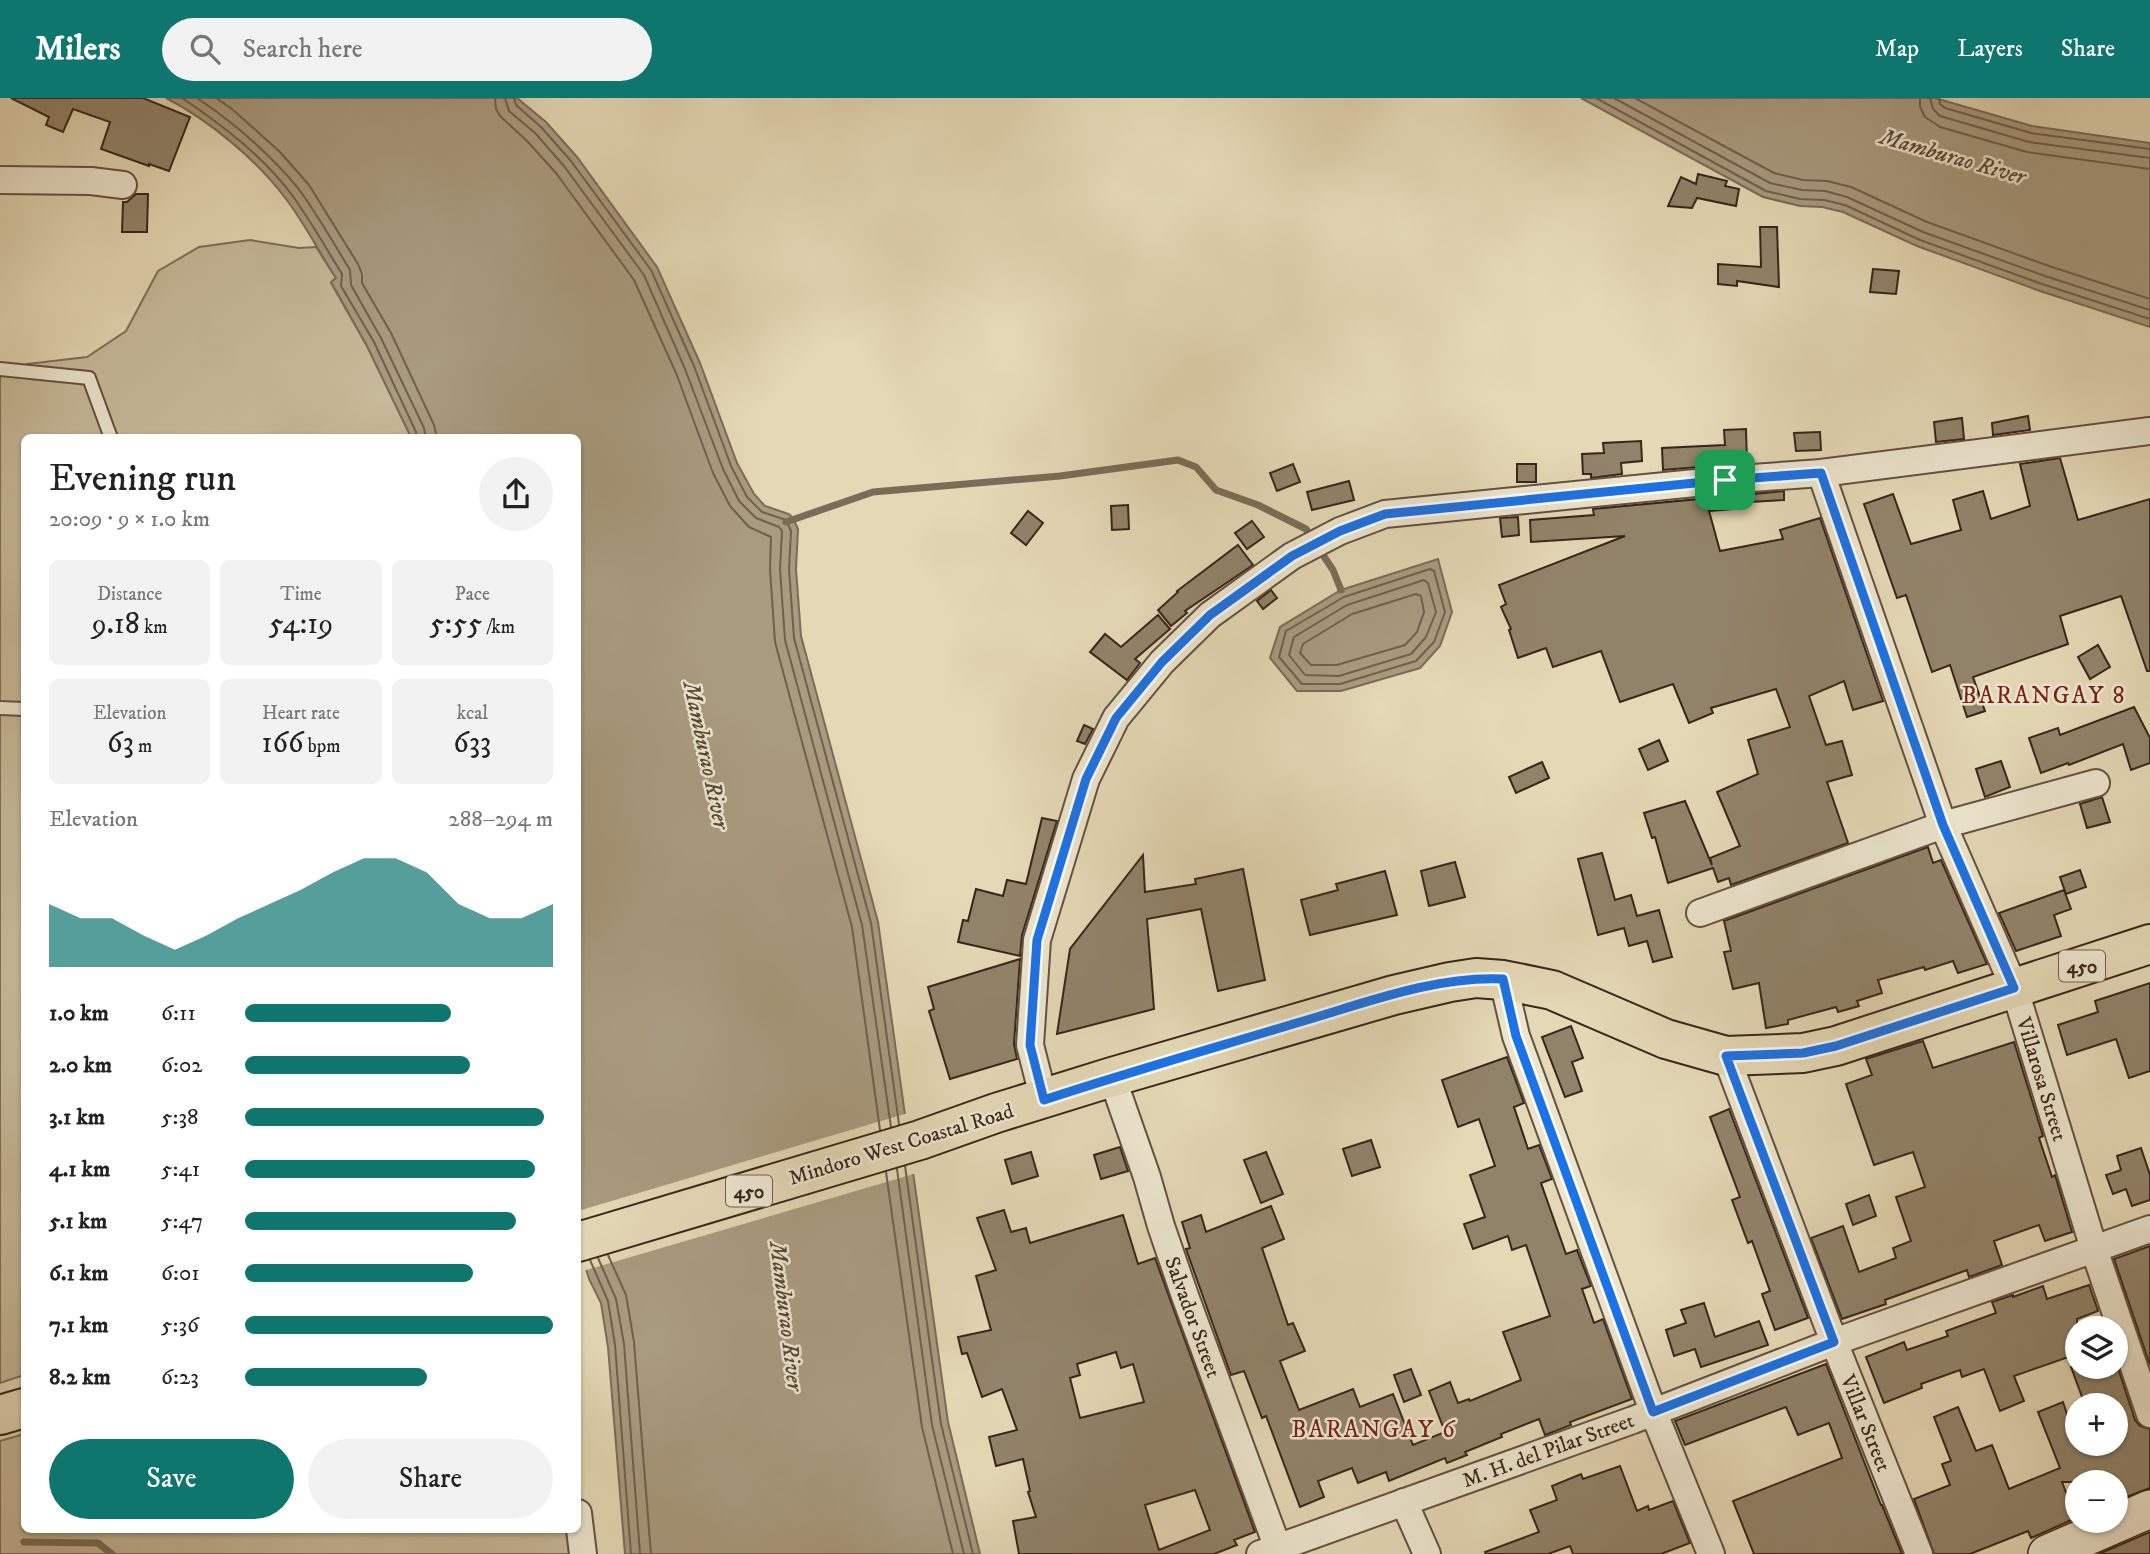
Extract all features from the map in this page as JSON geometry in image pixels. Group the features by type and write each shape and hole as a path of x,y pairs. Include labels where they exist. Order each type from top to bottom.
{"main road":[{"name":"Mindoro West Coastal Road","path":"581,1241 920,1140 1112,1077 1394,995 1476,978 1503,979 1552,990 1666,1039 1726,1056 1803,1053 1836,1046 2150,944"},
{"path":"0,1415 21,1409"}],"street":[{"path":"0,180 91,181 123,185"},
{"path":"1044,1100 1030,1045 1037,940 1086,779 1116,718 1162,662 1210,615 1292,556 1340,531 1385,514 1821,473 2150,431"},
{"name":"Villarosa Street","path":"1821,473 1943,825 2014,988 2094,1249 2150,1414"},
{"path":"1700,913 1943,825 2096,783"},
{"path":"1503,979 1516,1036 1653,1412 1711,1554"},
{"name":"Villar Street","path":"1726,1056 1834,1342 1919,1554"},
{"name":"Salvador Street","path":"1112,1077 1273,1552"},
{"name":"M. H. del Pilar Street","path":"1273,1552 1653,1412 1834,1342 2150,1229"},
{"path":"1404,1502 1427,1554"},
{"path":"2047,1554 2150,1509"},
{"path":"580,1533 583,1554"}],"lane":[{"path":"0,369 89,378 110,434"},
{"path":"0,708 21,709"}],"shaded area":[{"path":"250,240 299,248 316,247 336,278 331,283 367,346 410,434 21,434 21,1376 0,1383 0,377 27,364 87,357 126,331 158,271 199,247"},
{"path":"21,1435 21,1533 568,1533 571,1554 0,1554 0,1441"}],"water":[{"name":"Mamburao River","path":"166,98 517,98 546,122 577,157 657,267 700,363 737,463 754,494 765,506 789,514 798,529 796,569 801,636 878,922 948,1422 980,1554 625,1554 608,1347 601,1303 589,1279 581,1252 581,434 410,434 367,346 331,282 336,278 293,209 247,156"},
{"name":"Mamburao River","path":"1581,98 1935,98 2032,126 2150,143 2150,327 2040,291 1917,246 1843,212 1763,197"},
{"path":"1438,559 1452,612 1440,646 1420,668 1341,691 1297,691 1270,658 1280,627 1341,590"}],"pier":[{"path":"908,1113 917,1173 583,1271 581,1210"}],"building":[{"path":"11,98 143,98 190,117 169,171 101,149 110,122 73,109 63,132 46,125 49,117"},
{"path":"1698,174 1727,181 1725,186 1739,189 1736,206 1697,198 1692,208 1668,206 1681,177 1696,184"},
{"path":"136,194 148,194 147,232 122,232 123,202"},
{"path":"1760,227 1777,227 1779,287 1737,281 1737,286 1718,284 1718,264 1761,267"},
{"path":"1873,269 1899,271 1896,294 1870,292"},
{"path":"2028,416 2030,430 1993,435 1992,423"},
{"path":"1962,418 1964,439 1936,442 1934,422"},
{"path":"1746,429 1747,463 1663,470 1662,448 1725,445 1724,430"},
{"path":"1820,432 1821,450 1796,451 1794,433"},
{"path":"1641,441 1642,461 1621,463 1622,474 1591,478 1591,474 1583,474 1582,454 1604,453 1603,443"},
{"path":"2060,458 2078,520 2150,499 2150,671 2147,671 2121,596 2060,616 2068,644 1973,677 1985,711 1967,717 1950,665 1932,672 1906,595 1897,598 1864,504 1893,494 1911,544 1961,530 1953,500 1983,491 1991,519 2030,506 2020,464"},
{"path":"1293,464 1300,482 1277,491 1270,473"},
{"path":"1517,464 1536,464 1536,482 1517,482"},
{"path":"1349,481 1354,500 1312,510 1307,492"},
{"path":"1784,491 1784,500 1733,503 1733,509 1709,511 1720,551 1783,539 1780,530 1820,518 1883,701 1853,710 1844,681 1809,696 1826,745 1842,741 1852,775 1827,782 1848,843 1731,885 1729,878 1718,882 1713,868 1668,883 1655,837 1652,838 1644,813 1685,801 1712,865 1710,858 1740,846 1717,792 1758,774 1748,740 1790,727 1776,689 1711,708 1713,713 1689,723 1673,684 1620,702 1601,651 1553,667 1546,648 1518,658 1509,630 1511,629 1501,607 1506,604 1499,585 1625,536 1531,542 1530,520 1594,515 1593,509"},
{"path":"1128,505 1129,529 1112,530 1111,506"},
{"path":"1028,511 1043,523 1026,545 1011,533"},
{"path":"1518,517 1519,535 1502,537 1500,518"},
{"path":"1252,521 1264,537 1247,549 1235,533"},
{"path":"1238,545 1253,565 1185,611 1187,613 1171,626 1158,610 1177,591"},
{"path":"1271,590 1277,598 1263,609 1257,601"},
{"path":"1158,615 1170,629 1135,659 1140,663 1127,680 1090,652 1105,634 1121,647"},
{"path":"2098,645 2110,667 2090,679 2078,657"},
{"path":"2134,707 2150,738 2150,763 2131,770 2123,744 2041,773 2029,738 2058,728 2060,735"},
{"path":"1084,725 1093,729 1085,744 1077,741"},
{"path":"1659,740 1668,761 1648,770 1639,749"},
{"path":"2001,761 2010,787 1985,797 1976,769"},
{"path":"1542,762 1549,778 1516,793 1509,777"},
{"path":"2102,797 2110,822 2087,828 2080,804"},
{"path":"1042,818 1057,821 1022,935 1020,956 958,942 963,920 968,921 976,889 1003,896 1007,880 1026,884"},
{"path":"1928,847 1933,863 1941,860 1987,964 1958,973 1953,961 1878,980 1882,993 1857,1001 1859,1006 1838,1012 1836,1007 1788,1020 1788,1024 1766,1028 1759,983 1733,989 1724,952 1731,951 1724,921"},
{"path":"1602,853 1615,900 1631,895 1637,916 1659,910 1672,957 1653,962 1647,941 1629,946 1624,928 1598,935 1578,859"},
{"path":"1143,855 1145,892 1196,884 1195,879 1243,869 1265,980 1218,991 1201,909 1147,919 1154,1009 1057,1034 1070,949"},
{"path":"1455,862 1465,897 1429,906 1421,871"},
{"path":"2080,870 2086,887 2066,894 2060,877"},
{"path":"1385,871 1397,915 1310,935 1301,900 1338,890 1336,884"},
{"path":"2064,890 2071,909 2054,915 2061,936 2016,951 1999,913"},
{"path":"1020,959 1014,1044 1017,1059 950,1079 929,1011 934,1009 928,987"},
{"path":"2150,983 2150,1071 2129,1078 2116,1039 2067,1055 2058,1025 2098,1012 2095,1001"},
{"path":"1571,1026 1583,1058 1572,1062 1582,1091 1565,1097 1542,1037"},
{"path":"1923,1041 1933,1068 2014,1042 2043,1136 2039,1138 2052,1177 2055,1175 2072,1232 2045,1241 2039,1225 1994,1241 2002,1265 1969,1277 1967,1270 1842,1319 1811,1238 1843,1226 1859,1272 1896,1258 1893,1248 1911,1241 1896,1197 1925,1187 1913,1152 1874,1165 1846,1084 1872,1075 1866,1059"},
{"path":"1507,1057 1524,1103 1514,1107 1528,1149 1539,1145 1552,1179 1541,1183 1566,1254 1577,1250 1591,1286 1582,1289 1594,1323 1603,1319 1632,1399 1570,1422 1571,1425 1545,1435 1539,1419 1465,1452 1467,1455 1447,1463 1445,1458 1389,1481 1386,1472 1358,1483 1352,1468 1318,1481 1324,1497 1300,1507 1266,1416 1262,1418 1244,1371 1231,1375 1186,1249 1190,1248 1182,1222 1201,1215 1206,1232 1271,1206 1284,1239 1262,1248 1288,1325 1293,1323 1305,1351 1280,1361 1299,1410 1353,1389 1360,1407 1393,1394 1413,1445 1445,1432 1429,1391 1450,1382 1458,1403 1469,1399 1470,1401 1521,1380 1503,1332 1550,1316 1526,1245 1512,1250 1508,1236 1473,1249 1464,1224 1485,1217 1470,1175 1495,1166 1479,1119 1458,1127 1442,1080"},
{"path":"1729,1109 1808,1318 1775,1330 1762,1294 1770,1291 1752,1241 1748,1243 1732,1200 1740,1197 1710,1117"},
{"path":"1371,1140 1380,1167 1352,1176 1343,1149"},
{"path":"1120,1147 1128,1171 1101,1179 1094,1155"},
{"path":"2141,1148 2150,1175 2150,1200 2132,1206 2126,1189 2113,1194 2106,1175 2121,1170 2117,1156"},
{"path":"1031,1152 1038,1176 1012,1184 1005,1160"},
{"path":"1266,1152 1283,1194 1261,1203 1244,1160"},
{"path":"1869,1195 1876,1216 1853,1225 1846,1204"},
{"path":"1004,1210 1011,1232 1026,1228 1030,1243 1123,1215 1138,1264 1155,1258 1255,1532 1234,1540 1237,1545 1214,1554 1019,1554 1013,1521 1036,1517 1028,1492 1030,1491 1023,1459 996,1466 989,1437 1017,1430 1002,1389 982,1397 967,1353 962,1354 958,1337 991,1330 976,1276 996,1270 977,1218","holes":["1116,1352 1121,1368 1133,1364 1144,1402 1080,1418 1070,1378 1080,1375 1077,1364","1195,1490 1210,1530 1159,1550 1145,1505"]},
{"path":"2150,1246 2150,1365 2114,1259"},
{"path":"2089,1285 2098,1311 2085,1316 2065,1316 2065,1358 2014,1376 2024,1401 2000,1411 1984,1369 1962,1377 1960,1370 1921,1384 1922,1388 1884,1403 1866,1357 1904,1342 1907,1350 1948,1336 1946,1331 1996,1313 1992,1302 2013,1295 2043,1286 2047,1299"},
{"path":"1704,1303 1715,1337 1759,1321 1768,1345 1701,1367 1695,1349 1674,1356 1666,1330 1686,1323 1681,1310"},
{"path":"1826,1364 1902,1554 1754,1554 1733,1501 1842,1458 1829,1423 1798,1435 1786,1407 1685,1445 1675,1421"},
{"path":"1411,1369 1421,1395 1404,1402 1394,1375"},
{"path":"2075,1379 2122,1379 2126,1393 2081,1393"},
{"path":"2128,1399 2135,1420 2140,1426 2150,1429 2150,1488 2128,1496 2128,1470 2065,1470 2065,1482 2062,1482 2065,1490 2065,1523 2031,1538 2028,1531 1970,1554 1934,1554 1914,1499 1950,1485 1942,1464 1951,1461 1934,1417 1958,1407 1976,1451 1992,1445 2009,1489 2060,1468 2038,1412 2063,1402 2065,1456 2128,1456"},
{"path":"1620,1466 1637,1511 1648,1506 1649,1510 1673,1501 1690,1543 1661,1554 1573,1554 1570,1546 1548,1554 1486,1554 1485,1552 1539,1532 1530,1510 1557,1500 1552,1486 1581,1474 1583,1479"},
{"path":"2150,1532 2150,1554 2099,1554"}],"waterway":[{"path":"786,522 873,492 1060,476 1178,460 1196,467 1216,490 1258,505 1306,529 1312,539"},
{"path":"1319,549 1333,570 1341,590"},
{"path":"24,1542 98,1543 112,1554"}],"district":[{"name":"BARANGAY 8","path":"2044,695"},
{"name":"BARANGAY 6","path":"1374,1429"}],"route":[{"path":"1821,473 1943,825 2014,988 1836,1046 1803,1053 1726,1056 1834,1342 1653,1412 1516,1036 1503,979 1476,978 1394,995 1112,1077 1044,1100 1030,1045 1032,1003 1037,940 1086,779 1116,718 1162,662 1210,615 1292,556 1340,531 1385,514 1725,480 1821,473"}]}
